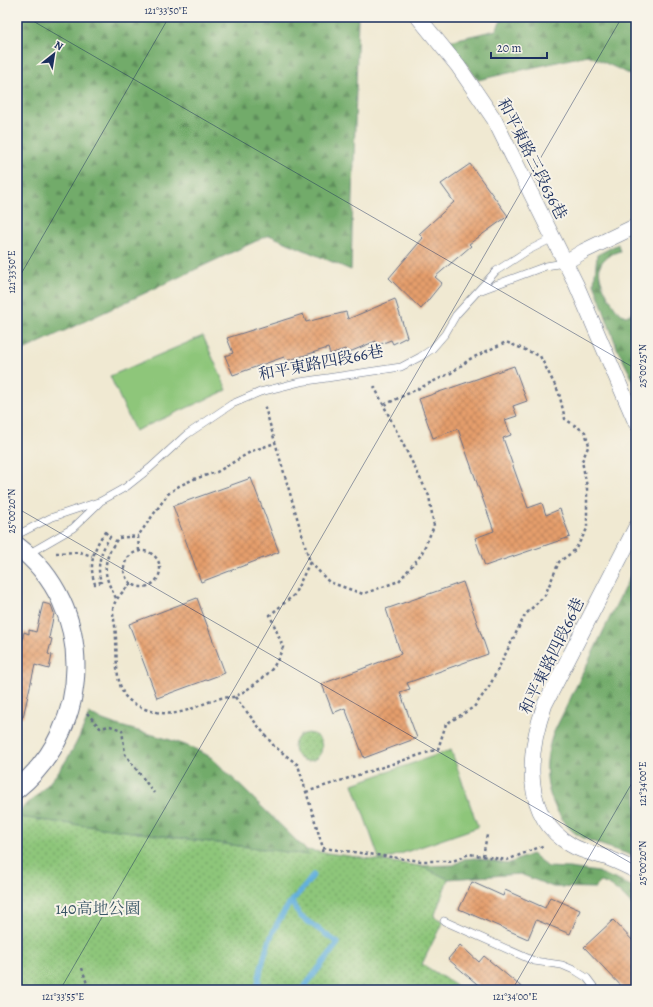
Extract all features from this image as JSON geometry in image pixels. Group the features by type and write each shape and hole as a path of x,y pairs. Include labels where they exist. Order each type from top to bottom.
{"street":[{"name":"和平東路三段636巷","path":"418,17 458,66 494,119 564,263"},
{"path":"636,226 584,251 564,263 597,333 636,423"},
{"name":"和平東路四段66巷","path":"636,527 545,704 536,731 531,762 535,796 541,813 552,829 572,846 608,858 636,871"},
{"path":"17,789 36,770 53,748 65,725 74,698 76,674 74,648 62,600 51,580 22,550"}],"lane":[{"name":"和平東路四段66巷","path":"17,534 50,518 100,501 126,487 150,468 186,435 232,404 260,392 300,382 401,367 432,349 445,334 456,315 496,271 526,251 553,238"},
{"name":"和平東路四段66巷","path":"479,291 546,266 564,263"},
{"name":"和平東路四段66巷","path":"22,550 72,528 100,501"},
{"path":"444,921 534,960 562,965 576,971 587,978 596,990"}],"path":[{"path":"306,792 438,749 446,724 474,706 489,687 525,615 545,595 559,562 575,550 587,529 587,488 582,461 589,446 585,432 565,419 559,394 540,356 506,342 470,359 451,373 384,405"},
{"path":"260,392 310,562 329,582 363,594 399,581 421,555 434,526 429,496 368,373"},
{"path":"138,551 138,536 161,501 179,486 194,478 217,472 252,451 275,443"},
{"path":"105,532 110,537 100,558 101,582 95,584 92,566 93,556 105,532"},
{"path":"116,598 109,586 106,576 106,560 118,538 138,536"},
{"path":"138,551 146,551 154,555 160,569 158,577 149,585 136,586 131,583 124,572 124,565 131,554 138,551"},
{"path":"80,552 93,556"},
{"path":"100,558 106,560"},
{"path":"131,583 116,598 112,608 116,636 118,676 121,688 126,697 138,706 153,712 170,714 192,710 221,698 235,697 267,674 277,661 283,647 270,615 294,595 310,562"},
{"path":"235,697 274,746 298,765 323,848 322,852"},
{"path":"74,698 100,728 110,726 122,730 125,754 154,793"},
{"path":"483,856 487,835"},
{"path":"323,848 421,861 453,861 469,854 506,860 562,839"},
{"path":"82,968 86,984 91,990"}],"green space":[{"path":"17,17 358,17 351,270 269,235 17,353"},
{"path":"503,17 636,17 636,77 588,55 478,80 449,41 496,30"},
{"path":"618,244 620,251 604,259 601,264 600,276 609,298 618,311 626,316 636,311 636,386 617,348 594,283 597,255"},
{"path":"203,336 227,390 135,431 110,376"},
{"path":"636,564 636,857 589,840 571,830 561,817 551,798 548,787 547,766 553,734"},
{"path":"89,714 119,726 183,744 212,758 306,850 309,855 17,817 17,812 41,791 60,769 76,743"},
{"path":"308,733 318,737 322,747 318,757 308,761 298,757 294,747 298,737"},
{"path":"451,750 478,827 380,861 353,784"},
{"name":"140高地公園","path":"17,817 308,855 306,850 420,866 448,879 434,917 443,921 422,964 463,990 17,990"},
{"path":"532,854 548,867 598,872 636,888 636,909 611,886 601,882 595,888 553,887 520,874 448,879 420,866 454,865 464,859 475,858 507,864"}],"building":[{"path":"470,164 508,216 469,244 471,246 435,277 442,283 421,309 389,278 423,238 419,234 454,202 441,184"},
{"path":"395,299 407,337 393,344 391,340 378,345 376,341 347,353 345,349 330,354 328,348 286,361 284,357 233,375 225,356 233,353 227,338 303,314 306,322 346,312 348,319"},
{"path":"514,366 527,401 513,406 517,416 505,420 511,435 503,438 528,508 542,503 546,515 560,509 570,537 485,566 475,538 494,531 458,429 433,438 419,399"},
{"path":"251,478 279,552 201,582 173,506"},
{"path":"463,582 488,654 407,683 410,689 400,692 417,738 364,758 345,708 333,713 322,684 401,654 386,609"},
{"path":"197,598 225,673 157,698 129,624"},
{"path":"43,603 51,605 54,613 49,638 52,639 48,654 52,655 49,669 35,665 23,717 17,717 17,664 24,632 29,634 29,630 36,632"},
{"path":"472,882 503,896 505,890 545,908 550,897 580,910 570,934 536,920 528,939 459,909"},
{"path":"613,920 636,944 636,990 625,990 584,947"},
{"path":"460,945 479,962 484,956 525,990 484,990 448,959"}],"waterway":[{"path":"257,990 263,960 274,930 287,907 313,875"},
{"path":"292,903 300,916 338,943 302,990"}]}
